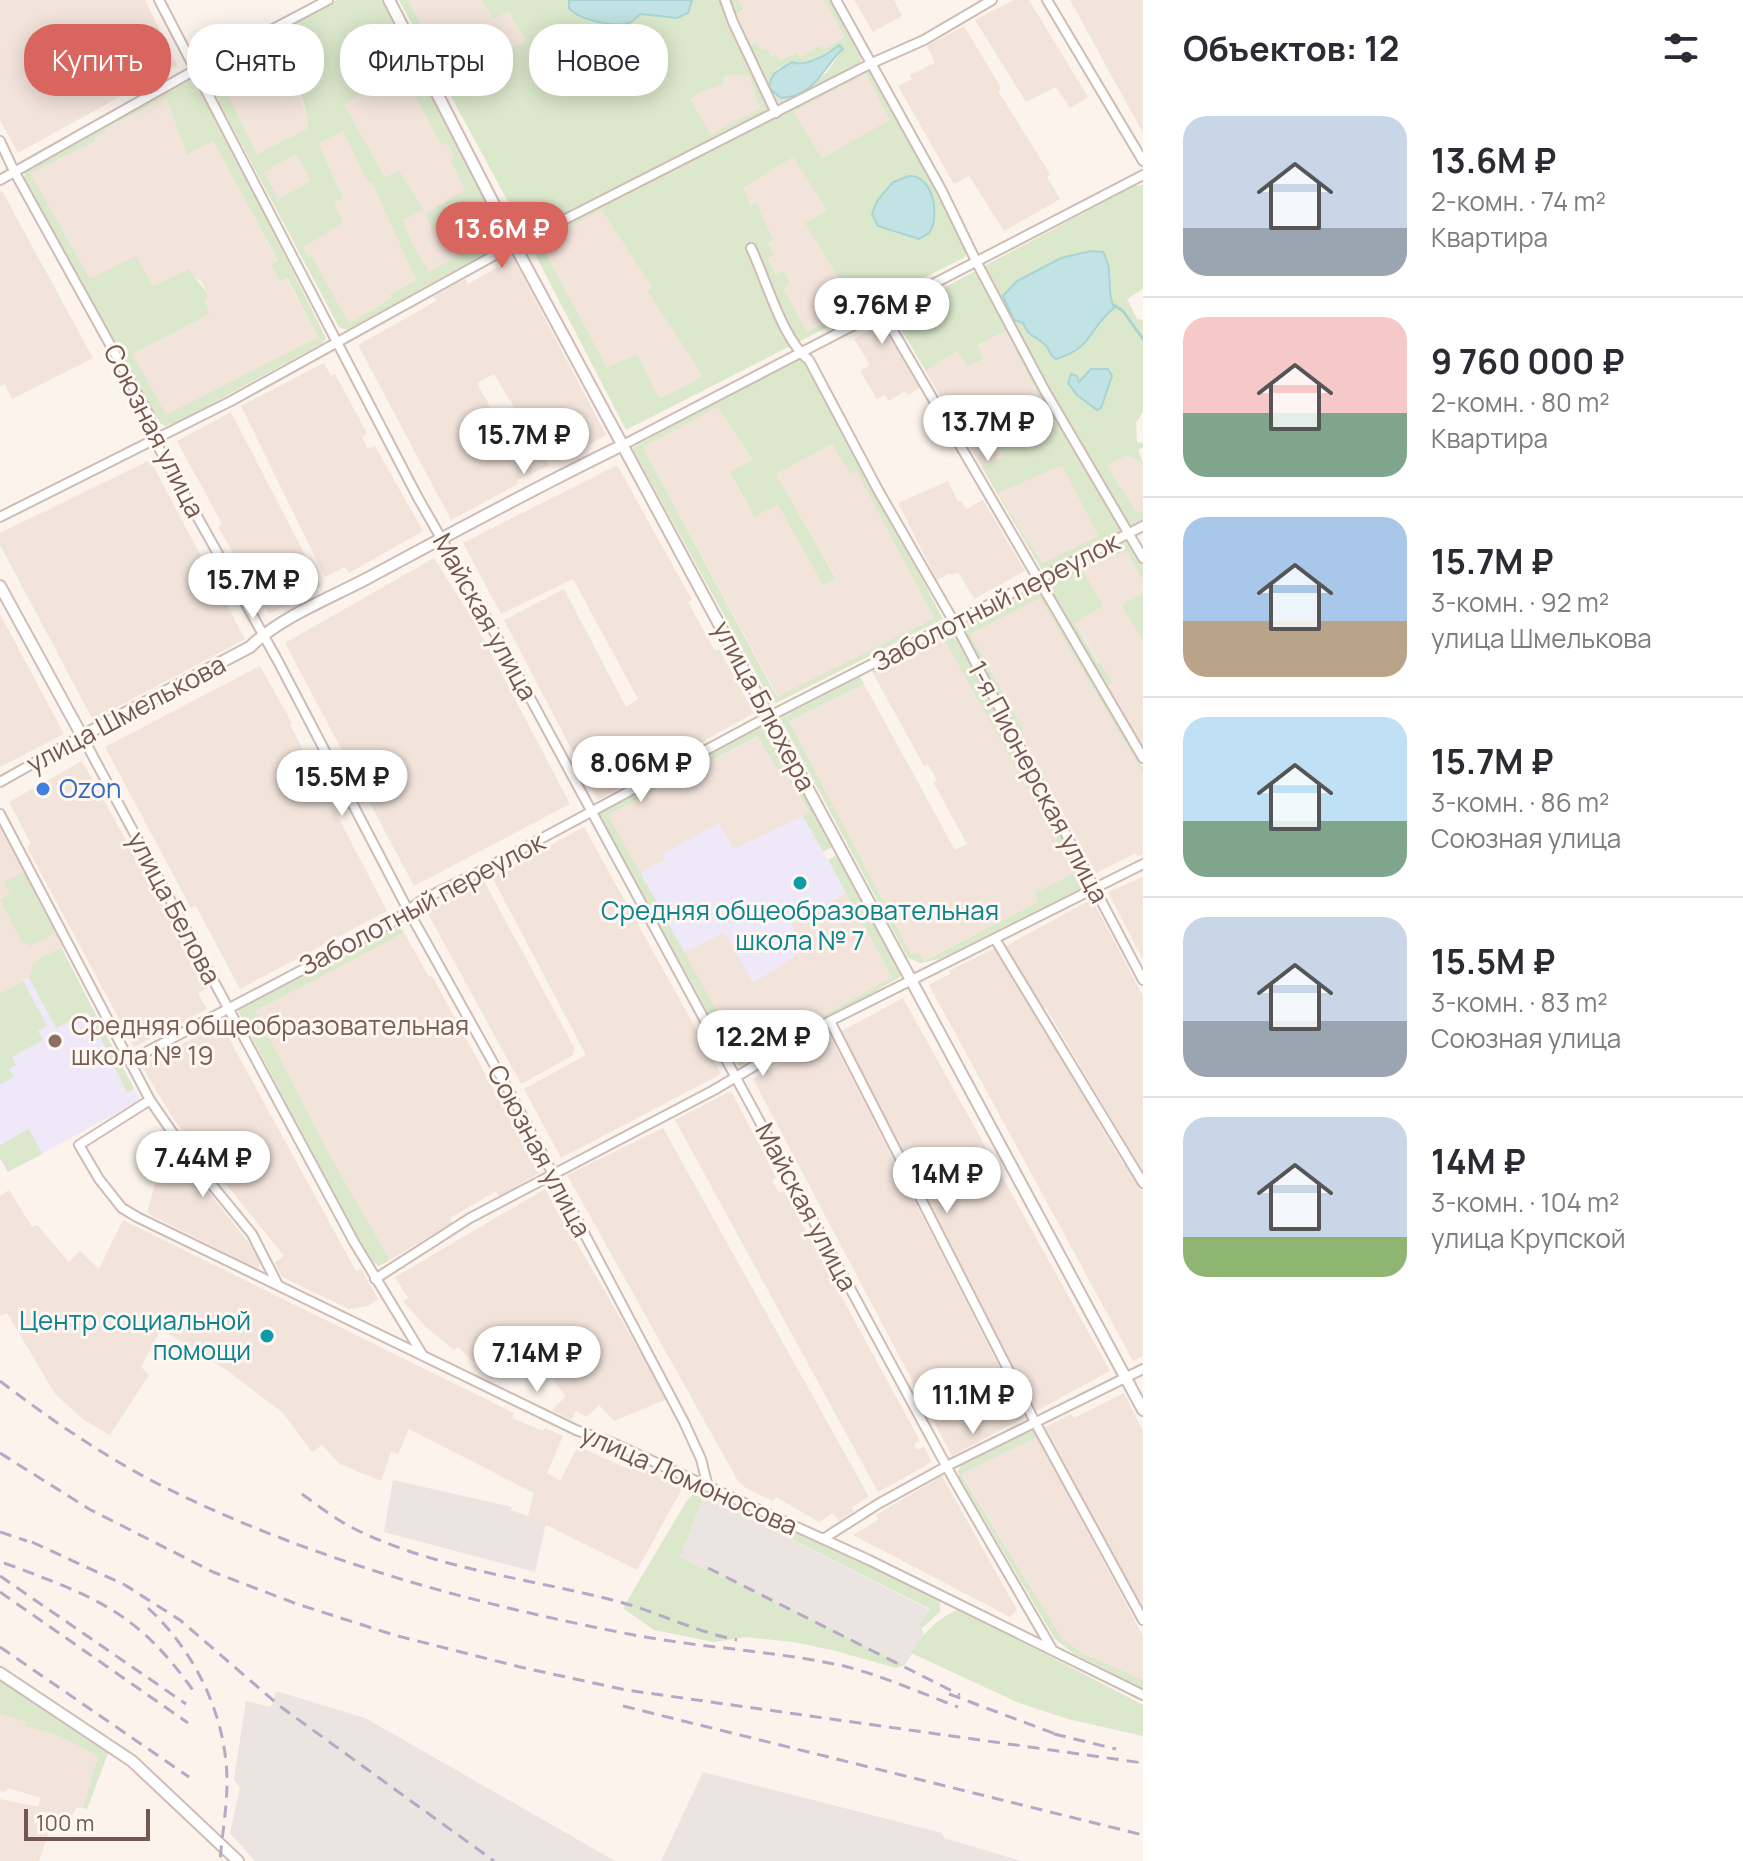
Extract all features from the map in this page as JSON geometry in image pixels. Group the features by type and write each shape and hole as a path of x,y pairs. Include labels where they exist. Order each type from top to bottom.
{"street":[{"name":"Майская улица","path":"159,0 187,55"},
{"path":"283,24 328,0"},
{"name":"улица Блюхера","path":"389,0 516,247 1143,1410"},
{"path":"725,0 776,113"},
{"path":"836,0 942,191 1045,391 1143,558"},
{"path":"0,517 155,441 337,341 390,316 495,255 516,247 872,63 924,40 992,0"},
{"path":"1047,0 1143,161"},
{"path":"0,180 187,75"},
{"name":"Майская улица","path":"208,96 441,539 947,1466 1052,1649"},
{"name":"Союзная улица","path":"0,141 149,415 155,441 263,635 691,1437 708,1487"},
{"name":"улица Шмелькова","path":"0,782 250,647 263,635 441,539 1143,175"},
{"name":"1-я Пионерская улица","path":"751,248 785,327 800,353 809,360 878,490 954,622 1143,980"},
{"path":"882,312 1143,758"},
{"name":"Заболотный переулок","path":"129,1061 391,923 422,900 770,716 1143,526"},
{"name":"улица Белова","path":"0,586 375,1279 422,1354"},
{"path":"0,814 150,1100 184,1150 252,1234 278,1285"},
{"path":"375,1279 470,1218 735,1076 830,1021 1143,864"},
{"path":"995,939 1143,1183"},
{"path":"830,1021 1036,1424 1143,1620"},
{"name":"улица Ломоносова","path":"150,1100 79,1145 99,1179 126,1211 576,1430 615,1444 823,1539 1143,1695"},
{"path":"823,1539 947,1466 1143,1369"},
{"path":"0,1673 132,1761 238,1861"}],"shaded area":[{"path":"0,0 145,0 157,24 24,24 24,96 121,96 18,153 0,120"},
{"path":"408,0 481,0 493,19 509,12 527,41 513,49 513,24 421,24"},
{"path":"739,0 824,0 846,37 824,49 821,46 800,57 797,52 780,61 751,46 734,15 744,9"},
{"path":"854,0 894,0 902,16 873,32"},
{"path":"1014,0 1029,0 1088,97 1070,108 1056,87 1026,102 975,20"},
{"path":"1070,0 1143,0 1143,133"},
{"path":"964,26 1001,88 998,91 1050,174 1047,177 1060,199 1004,231 969,176 954,184 898,86 912,79 910,75 935,63 927,46"},
{"path":"171,53 177,65 171,68"},
{"path":"865,73 891,120 822,158 794,112"},
{"path":"734,74 749,76 760,108 711,134 690,99 723,85 726,77"},
{"path":"166,96 187,155 213,141 278,262 280,281 286,278 318,337 166,416 133,354 210,314 205,301 209,299 202,282 193,276 153,287 90,280 29,173 95,141 94,138 106,132 105,129"},
{"path":"229,96 299,96 309,120 307,129 257,154"},
{"path":"357,96 415,96 441,144 447,142 455,158 450,162 465,190 440,226 459,256 429,273 403,220 422,210 399,170 385,177 343,104"},
{"path":"343,131 368,182 372,181 416,280 391,293 392,298 349,323 312,256 308,257 302,247 343,223 334,202 343,197 319,144"},
{"path":"296,154 311,181 278,199 263,172"},
{"path":"793,156 827,210 806,224 856,307 807,332 782,287 789,284 777,274 768,258 768,242 756,204 751,206 742,189"},
{"path":"2,191 93,358 12,399 5,384 0,386"},
{"path":"602,209 652,287 647,291 703,376 659,399 607,369 540,243"},
{"path":"513,258 606,435 558,461 529,411 522,409 517,412 494,374 477,383 500,425 516,418 525,422 549,466 517,480 518,484 451,520 358,345 436,301 434,296 465,279 468,284"},
{"path":"881,323 896,348 900,346 924,385 908,395 905,391 889,401 885,395 877,399 860,371 870,365 854,339"},
{"path":"1006,331 1039,399 1029,412 1013,421 1008,430 1005,457 982,467 926,371 957,351 969,367 984,359 977,347"},
{"path":"324,363 331,376 335,374 367,433 362,437 368,449 375,446 423,531 349,573 345,567 325,577 241,406"},
{"path":"718,407 752,461 729,473 755,517 778,505 823,585 836,577 776,474 832,444 850,473 856,471 934,618 778,697 643,447"},
{"path":"231,412 321,586 269,614 218,527 222,524 177,441"},
{"path":"1126,456 1143,462 1143,510 1137,513 1107,466"},
{"path":"150,460 245,639 93,720 0,545 0,533"},
{"path":"1062,464 1098,536 1042,563 998,493"},
{"path":"617,465 692,600 688,602 715,651 719,649 754,713 598,800 504,620 564,589 626,707 638,699 573,579 501,614 463,543"},
{"path":"948,481 958,502 961,501 966,509 983,500 1025,571 974,599 958,572 937,580 898,503"},
{"path":"1126,551 1143,580 1143,592 1121,605 1143,642 1143,747 1107,685 1111,683 1075,622 1103,606 1081,569 1114,552"},
{"path":"434,558 477,627 570,804 414,886 285,643"},
{"path":"1040,597 1143,773 1143,854 1138,857 1136,853 1096,873 1019,732 1024,730 970,634"},
{"path":"0,614 64,734 0,767"},
{"path":"943,636 1075,873 1034,893 1038,902 923,961 918,952 911,956 789,721 864,684 955,850 967,844 933,782 937,780 928,764 924,766 873,673"},
{"path":"260,666 387,911 240,989 196,906 191,908 105,747"},
{"path":"759,736 809,813 733,850 719,824 663,854 666,859 640,874 607,815"},
{"path":"82,761 208,988 198,993 207,1009 134,1047 27,847 31,844 9,802"},
{"path":"803,816 846,893 791,923 806,949 753,983 724,932 683,953 640,874 665,860 662,854 719,823 734,850"},
{"path":"0,827 63,947 33,963 30,977 0,993"},
{"path":"584,827 721,1074 561,1158 524,1089 586,1055 492,877"},
{"path":"1143,877 1143,960 1108,892"},
{"path":"484,881 575,1049 572,1056 521,1084 427,912"},
{"path":"846,893 892,977 740,1062 718,1025 722,1022 683,953 724,932 754,982 791,923"},
{"path":"1092,899 1143,996 1143,1172 1046,1008 1040,1011 1004,947"},
{"path":"404,933 429,977 432,976 539,1173 500,1197 496,1191 450,1218 452,1223 390,1260 333,1161 254,1011"},
{"name":"Средняя общеобразовательная школа № 19","path":"61,947 140,1100 8,1172 0,1158 0,993 29,978 33,963"},
{"path":"995,948 1123,1164 1126,1164 1143,1191 1143,1356 1133,1361 929,985 950,974 949,971"},
{"path":"903,998 1110,1371 1036,1411 840,1032"},
{"path":"221,1024 356,1271 361,1269 378,1299 368,1306 349,1309 282,1277 274,1263 284,1256 175,1121 141,1065"},
{"path":"828,1032 1025,1417 952,1456 753,1079 809,1048 807,1043"},
{"path":"731,1091 776,1177 772,1181 779,1193 784,1191 920,1441 914,1444 917,1450 924,1447 932,1462 878,1492 675,1120"},
{"path":"663,1128 869,1497 852,1507 854,1511 839,1521 833,1513 819,1522 776,1497 773,1501 738,1481 567,1175"},
{"path":"167,1139 263,1261 257,1269 147,1213"},
{"path":"545,1189 667,1399 614,1421 599,1405 586,1417 576,1411 571,1420 552,1410 566,1396 511,1330 473,1362 458,1347 454,1350 426,1327 403,1301 408,1298 395,1277"},
{"path":"9,1190 32,1227 37,1225 69,1262 80,1251 99,1269 123,1220 514,1413 512,1418 563,1436 547,1473 560,1481 578,1446 628,1469 632,1463 683,1487 637,1570 528,1516 534,1493 409,1429 398,1454 391,1452 381,1481 340,1464 322,1445 312,1452 283,1413 228,1371 161,1329 141,1367 149,1375 110,1435 83,1419 55,1394 7,1313 0,1316 0,1196"},
{"path":"1124,1393 1143,1431 1143,1613 1044,1428 1071,1414 1074,1418"},
{"path":"1037,1437 1143,1636 1143,1680 1082,1653 1062,1638 961,1473"},
{"path":"942,1476 1017,1610 1010,1617 853,1535 878,1520 876,1515"},
{"path":"393,1480 512,1507 511,1510 546,1523 535,1572 384,1532"},
{"path":"704,1495 930,1610 920,1626 924,1634 905,1665 680,1557"},
{"path":"276,1691 365,1718 615,1861 255,1861 230,1833 240,1788 234,1779 246,1701 271,1707"},
{"path":"0,1714 27,1722 26,1726 54,1734 98,1756 83,1808 76,1808 70,1820 51,1814 50,1829 39,1861 0,1861 0,1799 38,1807 41,1798 8,1788 6,1792 0,1791"},
{"path":"703,1772 942,1833 944,1838 1021,1861 661,1861"}],"green space":[{"path":"337,0 381,0 394,24 340,24 340,96 358,96 344,105 385,177 399,170 423,210 403,220 411,241 429,272 458,256 441,226 433,229 425,214 465,190 450,161 455,158 447,143 441,145 415,96 432,96 506,238 493,249 347,330 339,327 216,96 229,96 257,154 307,129 308,119 301,96 324,96 324,24 292,24","holes":["343,131 368,183 372,182 416,280 349,323 312,256 308,257 303,247 343,223 334,202 343,198 319,144","296,154 311,181 278,199 264,172"]},
{"path":"399,0 408,0 421,24 412,24"},
{"path":"481,0 569,0 576,15 601,23 618,24 641,14 677,18 690,8 692,0 739,0 744,9 734,15 751,45 756,43 761,51 766,48 771,57 776,55 780,61 797,52 800,57 822,45 824,49 845,37 824,0 833,0 863,58 858,65 528,233 524,231 451,96 513,96 513,49 526,41 509,12 493,19","holes":["839,45 843,49 826,73 803,92 781,98 772,92 769,84 778,68 806,64","734,74 749,76 760,108 711,134 690,99 723,85 725,77"]},
{"path":"868,69 967,248 965,257 626,430 535,254 533,245 537,240","holes":["865,73 890,120 822,158 794,112","793,157 827,210 805,223 856,307 807,332 783,288 790,283 783,271 776,274 768,258 774,255 768,243 773,240 756,203 751,206 743,188","904,179 926,184 936,214 914,238 875,222 885,196","602,210 652,287 647,291 703,376 659,399 637,354 607,368 540,243"]},
{"path":"187,79 187,96 205,96 326,338 323,343 180,421 165,426 160,423 24,177 26,169 156,96 171,96 171,88","holes":["166,97 187,155 213,141 278,261 271,265 280,281 287,278 318,337 166,415 133,354 210,314 205,301 209,298 207,293 189,269 153,287 136,256 90,279 30,173 96,141 94,138 106,132 105,129"]},
{"path":"1143,185 1143,289 1127,299 1137,319 1143,320 1143,412 1136,423 1137,442 1143,443 1138,450 1143,462 1126,456 1107,466 1137,513 1143,510 1143,521 1043,572 893,315 1134,186","holes":["1091,251 1111,273 1109,296 1114,307 1083,344 1056,359 1023,322 1014,320 1003,296 1017,281 1061,258","1006,331 1039,398 1027,407 1029,412 1013,421 1010,417 1002,421 1007,430 999,435 1004,444 1000,448 1004,457 982,467 926,371 957,351 968,367 984,359 977,346","1077,380 1111,382 1101,408 1097,410 1069,387","1062,465 1098,536 1042,563 998,493"]},
{"path":"796,359 804,361 943,619 776,703 770,699 632,448","holes":["718,407 752,460 729,472 755,517 778,505 823,585 836,578 776,474 832,444 850,474 856,471 934,618 777,697 643,447"]},
{"path":"1128,538 1143,564 1143,580 1126,551 1116,556 1113,552 1082,569 1103,606 1075,623 1112,682 1107,686 1143,751 1045,581"},
{"path":"1039,584 1143,768 1143,773 1040,598 970,634 1024,730 1019,732 961,624"},
{"path":"1143,592 1143,642 1121,605"},
{"path":"949,631 1088,885 940,959 921,963 908,958 779,716 859,675 864,684 789,721 911,955 918,952 924,961 1038,902 1034,893 1075,873 943,637 873,673 871,669"},
{"path":"767,723 834,846 823,852 803,816 809,812 781,767 777,769 758,736 608,815 723,1022 718,1025 740,1062 892,977 828,860 838,854 902,972 900,977 740,1066 598,812"},
{"path":"24,872 55,933 30,946 21,940 0,900 10,893 4,882"},
{"path":"399,924 404,933 255,1011 333,1161 390,1260 379,1266 372,1261 357,1237 238,1011 242,1005"},
{"path":"61,947 134,1089 127,1093 107,1052 95,1058 93,1054 105,1047 88,1012 56,1028 29,977 33,963"},
{"path":"23,981 47,1026 38,1031 43,1040 12,1057 16,1065 9,1069 14,1077 0,1084 0,993"},
{"path":"29,1129 42,1154 8,1172 0,1158 0,1145"},
{"path":"1033,1428 1037,1437 961,1474 1062,1638 1082,1653 1143,1680 1143,1689 1073,1653 1055,1639 959,1477 958,1470 962,1465"},
{"path":"703,1488 940,1600 940,1612 921,1629 919,1626 930,1609 704,1495 680,1557 905,1665 896,1668 793,1642 746,1637 714,1642 654,1630 623,1608 686,1502"},
{"path":"960,1609 1143,1705 1143,1736 1068,1719 1019,1703 911,1653 932,1627"},
{"path":"0,1680 109,1751 87,1809 83,1808 98,1756 54,1734 25,1726 26,1722 0,1714"}],"water":[{"path":"569,0 692,0 688,13 677,18 641,14 625,24 598,22 580,16 569,8"},
{"path":"839,45 843,49 818,80 803,92 781,98 769,88 774,75 792,62 810,62"},
{"path":"909,176 924,182 934,207 933,226 929,233 919,239 878,226 872,214 877,201 893,182"},
{"path":"1091,251 1103,252 1107,260 1114,308 1084,344 1056,359 1023,323 1014,320 1003,296 1017,281 1061,258"},
{"path":"1091,369 1108,369 1112,376 1101,408 1097,410 1077,395 1068,383 1071,374 1077,376 1079,382"}],"waterway":[{"path":"1114,305 1123,311 1143,339"}],"railway":[{"path":"0,1381 79,1437 162,1486 276,1536 334,1557 453,1594 573,1623 844,1666 958,1707"},
{"path":"0,1453 89,1509 213,1572 297,1604 394,1635 626,1690 1143,1763"},
{"path":"302,1494 352,1527 422,1555 620,1602 737,1640"},
{"path":"0,1532 27,1541"},
{"path":"32,1542 125,1585 180,1620 281,1707 494,1861"},
{"path":"4,1563 90,1598 135,1626 176,1668 197,1696"},
{"path":"708,1568 960,1695"},
{"path":"0,1576 186,1704"},
{"path":"0,1592 188,1723"},
{"path":"148,1608 165,1625 194,1665 221,1733 227,1782 220,1861"},
{"path":"0,1647 189,1777"},
{"path":"949,1694 1061,1736"},
{"path":"623,1706 1143,1835"},
{"path":"1054,1734 1116,1749"}],"place":[{"name":"Ozon","path":"43,789"},
{"name":"Средняя общеобразовательная школа № 7","path":"800,883"},
{"name":"Средняя общеобразовательная школа № 19","path":"55,1041"},
{"name":"Центр социальной помощи","path":"267,1336"}]}
